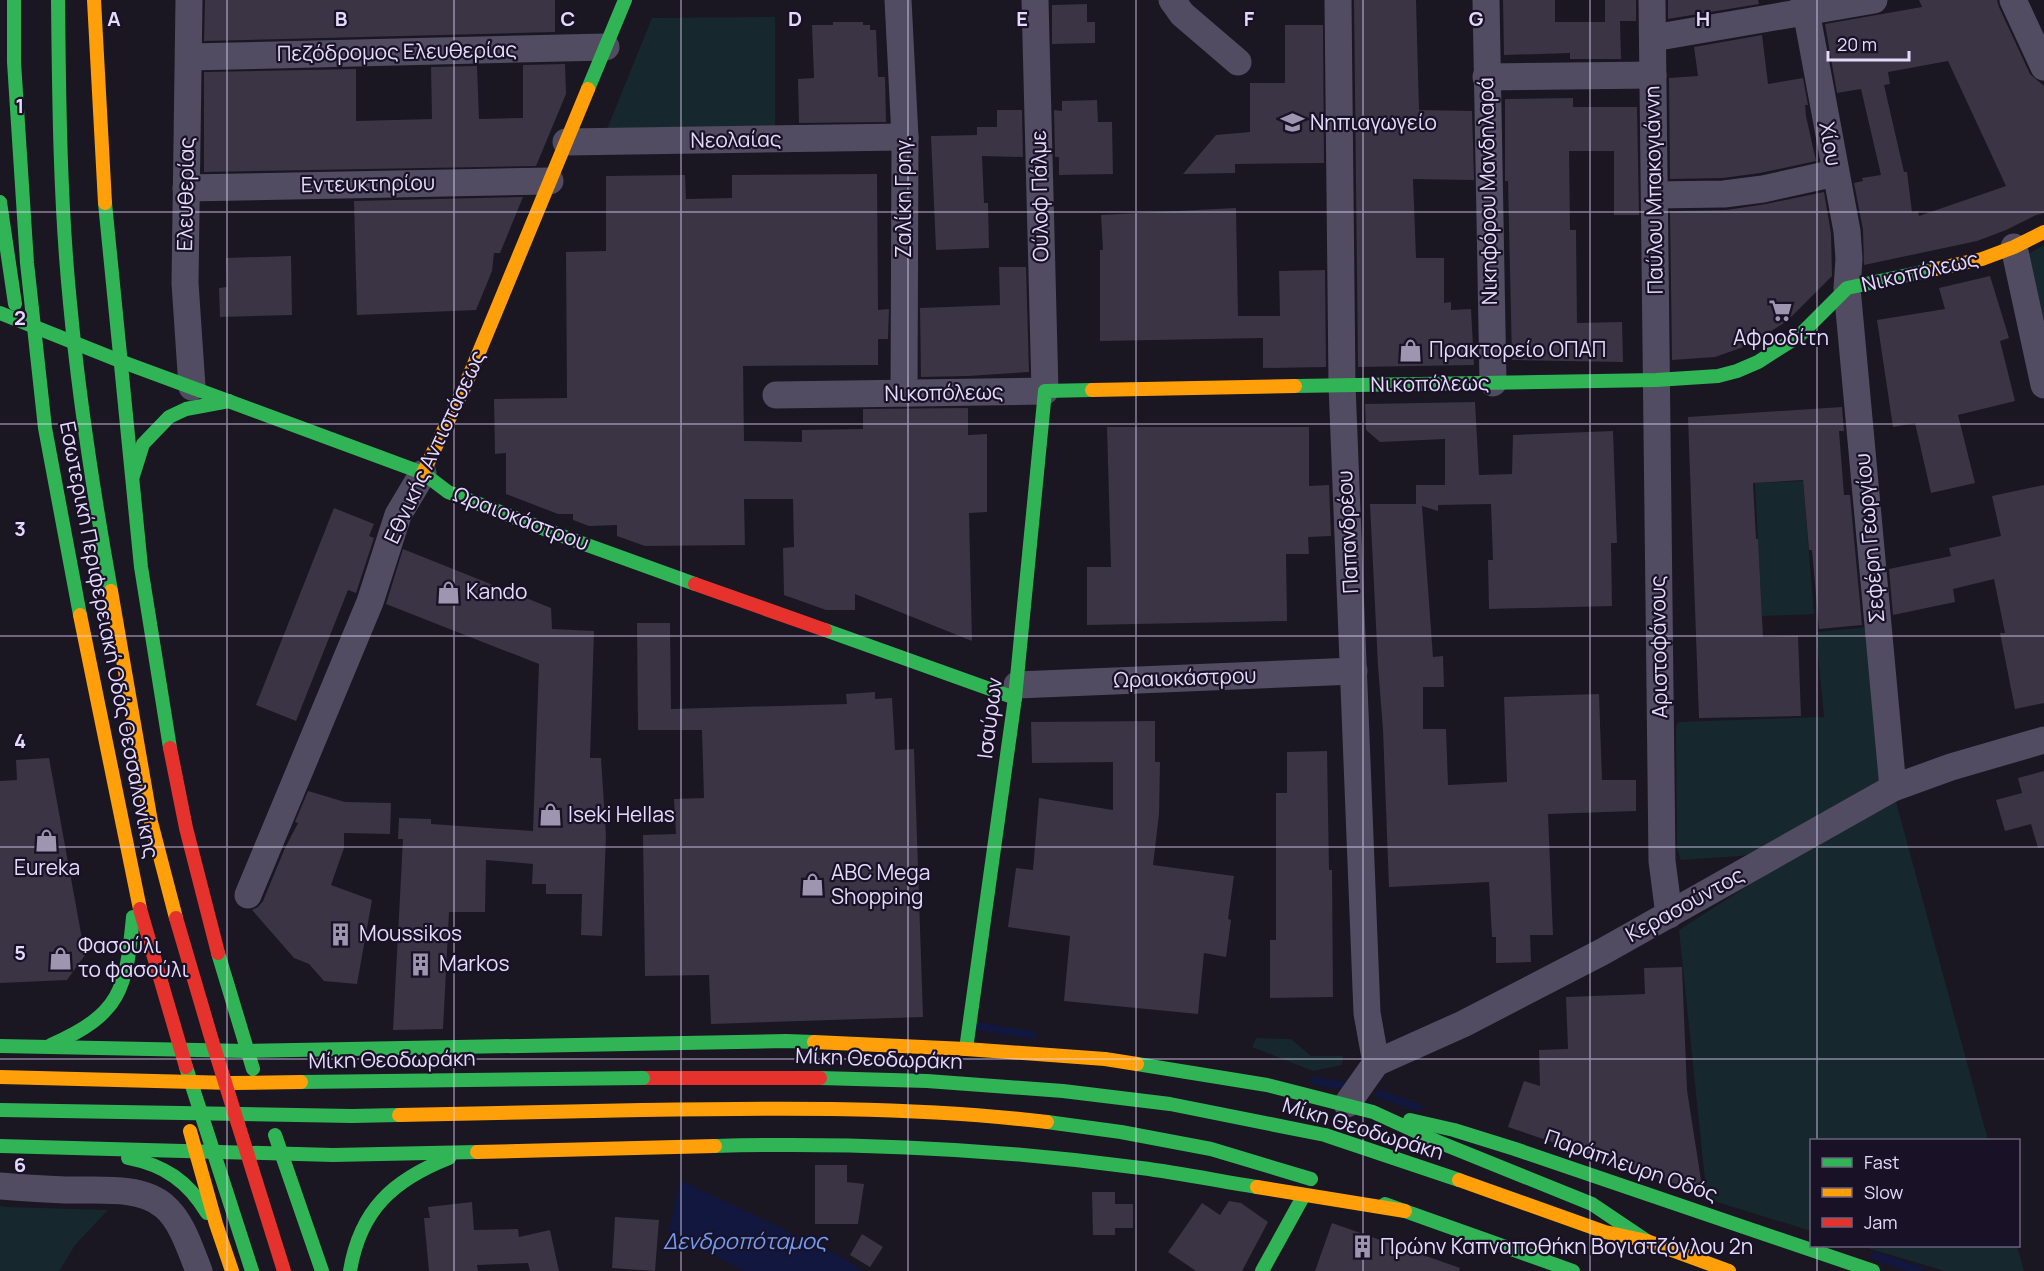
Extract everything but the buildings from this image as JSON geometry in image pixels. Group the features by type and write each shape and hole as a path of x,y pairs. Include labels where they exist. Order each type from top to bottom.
{"main road":[{"name":"Εσωτερική Περιφερειακή Οδός Θεσσαλονίκης","path":"14,0 14,62 27,251 47,440 75,591 142,916 197,1106 252,1271"},
{"name":"Εσωτερική Περιφερειακή Οδός Θεσσαλονίκης","path":"58,0 60,138 71,314 94,496 151,822 213,1044 284,1271"},
{"path":"94,0 101,152 142,578 181,804 221,967 262,1097 322,1271"},
{"name":"Εθνικής Αντιστάσεως","path":"423,472 465,386 625,0"},
{"path":"0,202 18,326"},
{"name":"Νικοπόλεως","path":"1045,391 1656,380 1718,376 1758,362 1799,336 1847,288 1982,259 2044,232"},
{"name":"Ωραιοκάστρου","path":"0,313 18,326 423,472 448,492 565,537 1016,691"},
{"path":"27,389 46,512"},
{"name":"Ισαύρων","path":"966,1049 1016,691 1045,391"},
{"path":"133,477 143,444 169,417 186,409 230,401"},
{"path":"80,684 133,917 169,1060 216,1224 232,1271"},
{"path":"46,1047 88,1029 102,1017 115,1000 127,970 133,917"},
{"path":"0,1046 46,1047 169,1060 247,1051 756,1041 966,1049 1116,1061 1267,1085 1373,1112 1441,1143 1592,1204 1647,1241"},
{"name":"Μίκη Θεοδωράκη","path":"0,1077 232,1083 790,1077 917,1080 1063,1091 1170,1104 1325,1135 1435,1171 1605,1232 1647,1241 1729,1271"},
{"path":"0,1110 352,1116 846,1108 1073,1125 1237,1155 1405,1211 1573,1271"},
{"name":"Παράπλευρη Οδός","path":"1373,1112 1454,1130 1515,1149 1873,1271"},
{"path":"0,1146 355,1155 744,1145 841,1145 983,1151 1141,1168 1405,1211"},
{"path":"61,1148 142,1161 172,1173 191,1187 216,1224"},
{"path":"350,1271 359,1230 386,1193 413,1174 443,1160 501,1151"},
{"path":"1262,1271 1304,1195"}],"street":[{"name":"Ελευθερίας","path":"189,0 185,283 192,387"},
{"name":"Ζαλίκη Γρηγ.","path":"898,0 905,137 904,393"},
{"name":"Ούλοφ Πάλμε","path":"1035,0 1045,391"},
{"path":"1173,0 1182,14 1238,62"},
{"name":"Παπανδρέου","path":"1338,0 1342,385 1367,1013 1376,1063"},
{"name":"Νικηφόρου Μανδηλαρά","path":"1486,0 1492,383"},
{"name":"Παύλου Μπακογιάννη","path":"1652,0 1656,380"},
{"path":"1653,38 1806,6 1874,0"},
{"name":"Χίου","path":"1806,6 1847,231 1849,259 1847,288"},
{"path":"2027,11 2044,67"},
{"name":"Πεζόδρομος Ελευθερίας","path":"189,57 606,46"},
{"path":"1486,77 1653,75"},
{"name":"Νεολαίας","path":"566,142 905,137"},
{"path":"1655,195 1724,194 1763,189 1835,173"},
{"name":"Εντευκτηρίου","path":"186,188 550,181"},
{"path":"2014,247 2044,385"},
{"name":"Σεφέρη Γεωργίου","path":"1847,288 1893,788"},
{"name":"Αριστοφάνoυς","path":"1656,380 1662,861 1669,915"},
{"name":"Νικοπόλεως","path":"776,395 1045,391"},
{"name":"Εθνικής Αντιστάσεως","path":"248,895 370,602 398,515 423,472"},
{"name":"Ωραιοκάστρου","path":"1016,691 1354,671"},
{"name":"Κερασούντος","path":"1376,1063 1494,1009 1669,915 1893,788 1951,767 2044,740"},
{"path":"1347,1104 1376,1063"},
{"path":"0,1186 119,1192 141,1195 159,1202 178,1223 199,1271"}],"green space":[{"path":"775,17 775,132 605,134 652,18"},
{"path":"2044,245 2044,330 2026,255"},
{"path":"1803,481 1814,614 1762,616 1755,483"},
{"path":"1871,627 1884,778 1757,852 1741,856 1681,860 1677,848 1676,728 1678,722 1824,717 1816,632"},
{"path":"1896,802 1988,1139 1810,1139 1810,1231 1707,1199 1679,930 1791,858"},
{"path":"1256,1038 1291,1039 1311,1056 1343,1056 1342,1065 1313,1071 1252,1047"},
{"path":"0,1206 108,1210 75,1245 59,1271 0,1271"},
{"path":"1864,1247 2017,1247 2024,1271 1945,1271"}],"water":[{"name":"Δενδροπόταμος","path":"680,1180 836,1254 863,1271 743,1271 669,1231"}],"waterway":[{"path":"976,1026 1032,1035"},
{"path":"1314,1081 1355,1087"},
{"path":"1379,1094 1417,1107"},
{"path":"1875,1256 1920,1271"}],"traffic: fast":[{"path":"14,0 14,62 27,263 45,428 80,615"},
{"path":"58,0 62,190 70,303 88,448 111,591"},
{"path":"588,89 625,0"},
{"path":"0,202 15,304"},
{"path":"105,203 141,567 170,748"},
{"path":"1295,386 1656,380 1718,376 1758,362 1799,336 1847,288 1936,269"},
{"path":"0,313 120,361 423,473 448,492 695,584"},
{"path":"966,1049 1015,698 1045,391 1092,390"},
{"path":"133,476 143,444 169,417 186,409 229,401"},
{"path":"825,630 1015,698"},
{"path":"51,1045 92,1022 116,997 127,963 133,917"},
{"path":"218,953 253,1069"},
{"path":"0,1046 247,1051 814,1042"},
{"path":"1137,1064 1267,1085 1373,1112 1441,1143 1592,1204 1647,1241"},
{"path":"186,1067 252,1271"},
{"path":"301,1082 643,1078"},
{"path":"820,1078 927,1081 1063,1091 1170,1104 1325,1135 1459,1180"},
{"path":"0,1110 399,1115"},
{"path":"1410,1120 1454,1130 1515,1149 1873,1271"},
{"path":"1047,1122 1121,1132 1211,1149 1311,1179"},
{"path":"275,1135 322,1271"},
{"path":"0,1146 333,1155 477,1152"},
{"path":"715,1146 875,1146 1035,1156 1170,1172 1257,1187"},
{"path":"128,1158 153,1165 174,1176 192,1192 207,1213"},
{"path":"350,1271 362,1231 382,1200 411,1176 449,1158"},
{"path":"1262,1271 1304,1195"},
{"path":"1385,1204 1573,1271"}],"traffic: slow":[{"path":"94,0 105,203"},
{"path":"423,473 465,386 588,89"},
{"path":"1936,269 1982,259 2044,232"},
{"path":"1092,390 1295,386"},
{"path":"111,591 151,822 176,918"},
{"path":"80,615 140,909"},
{"path":"814,1042 966,1049 1105,1059 1137,1064"},
{"path":"0,1077 232,1083 301,1082"},
{"path":"642,1110 895,1111 1047,1122"},
{"path":"399,1115 642,1110"},
{"path":"190,1131 216,1224 232,1271"},
{"path":"477,1152 715,1146"},
{"path":"1459,1180 1605,1232 1647,1241 1729,1271"},
{"path":"1257,1187 1405,1211"}],"traffic: jam":[{"path":"695,584 825,630"},
{"path":"170,748 186,828 218,953"},
{"path":"140,909 186,1067"},
{"path":"176,918 284,1271"},
{"path":"643,1078 820,1078"}],"place":[{"name":"Νηπιαγωγείο","path":"1292,123"},
{"name":"Αφροδίτη","path":"1781,310"},
{"name":"Πρακτορείο ΟΠΑΠ","path":"1411,350"},
{"name":"Kando","path":"448,592"},
{"name":"Iseki Hellas","path":"550,815"},
{"name":"Eureka","path":"47,840"},
{"name":"ABC Mega Shopping","path":"813,885"},
{"name":"Moussikos","path":"341,934"},
{"name":"Φασούλι το φασούλι","path":"60,958"},
{"name":"Markos","path":"421,964"},
{"name":"Πρώην Καπναποθήκη Βογιατζόγλου 2η","path":"1362,1247"}]}
